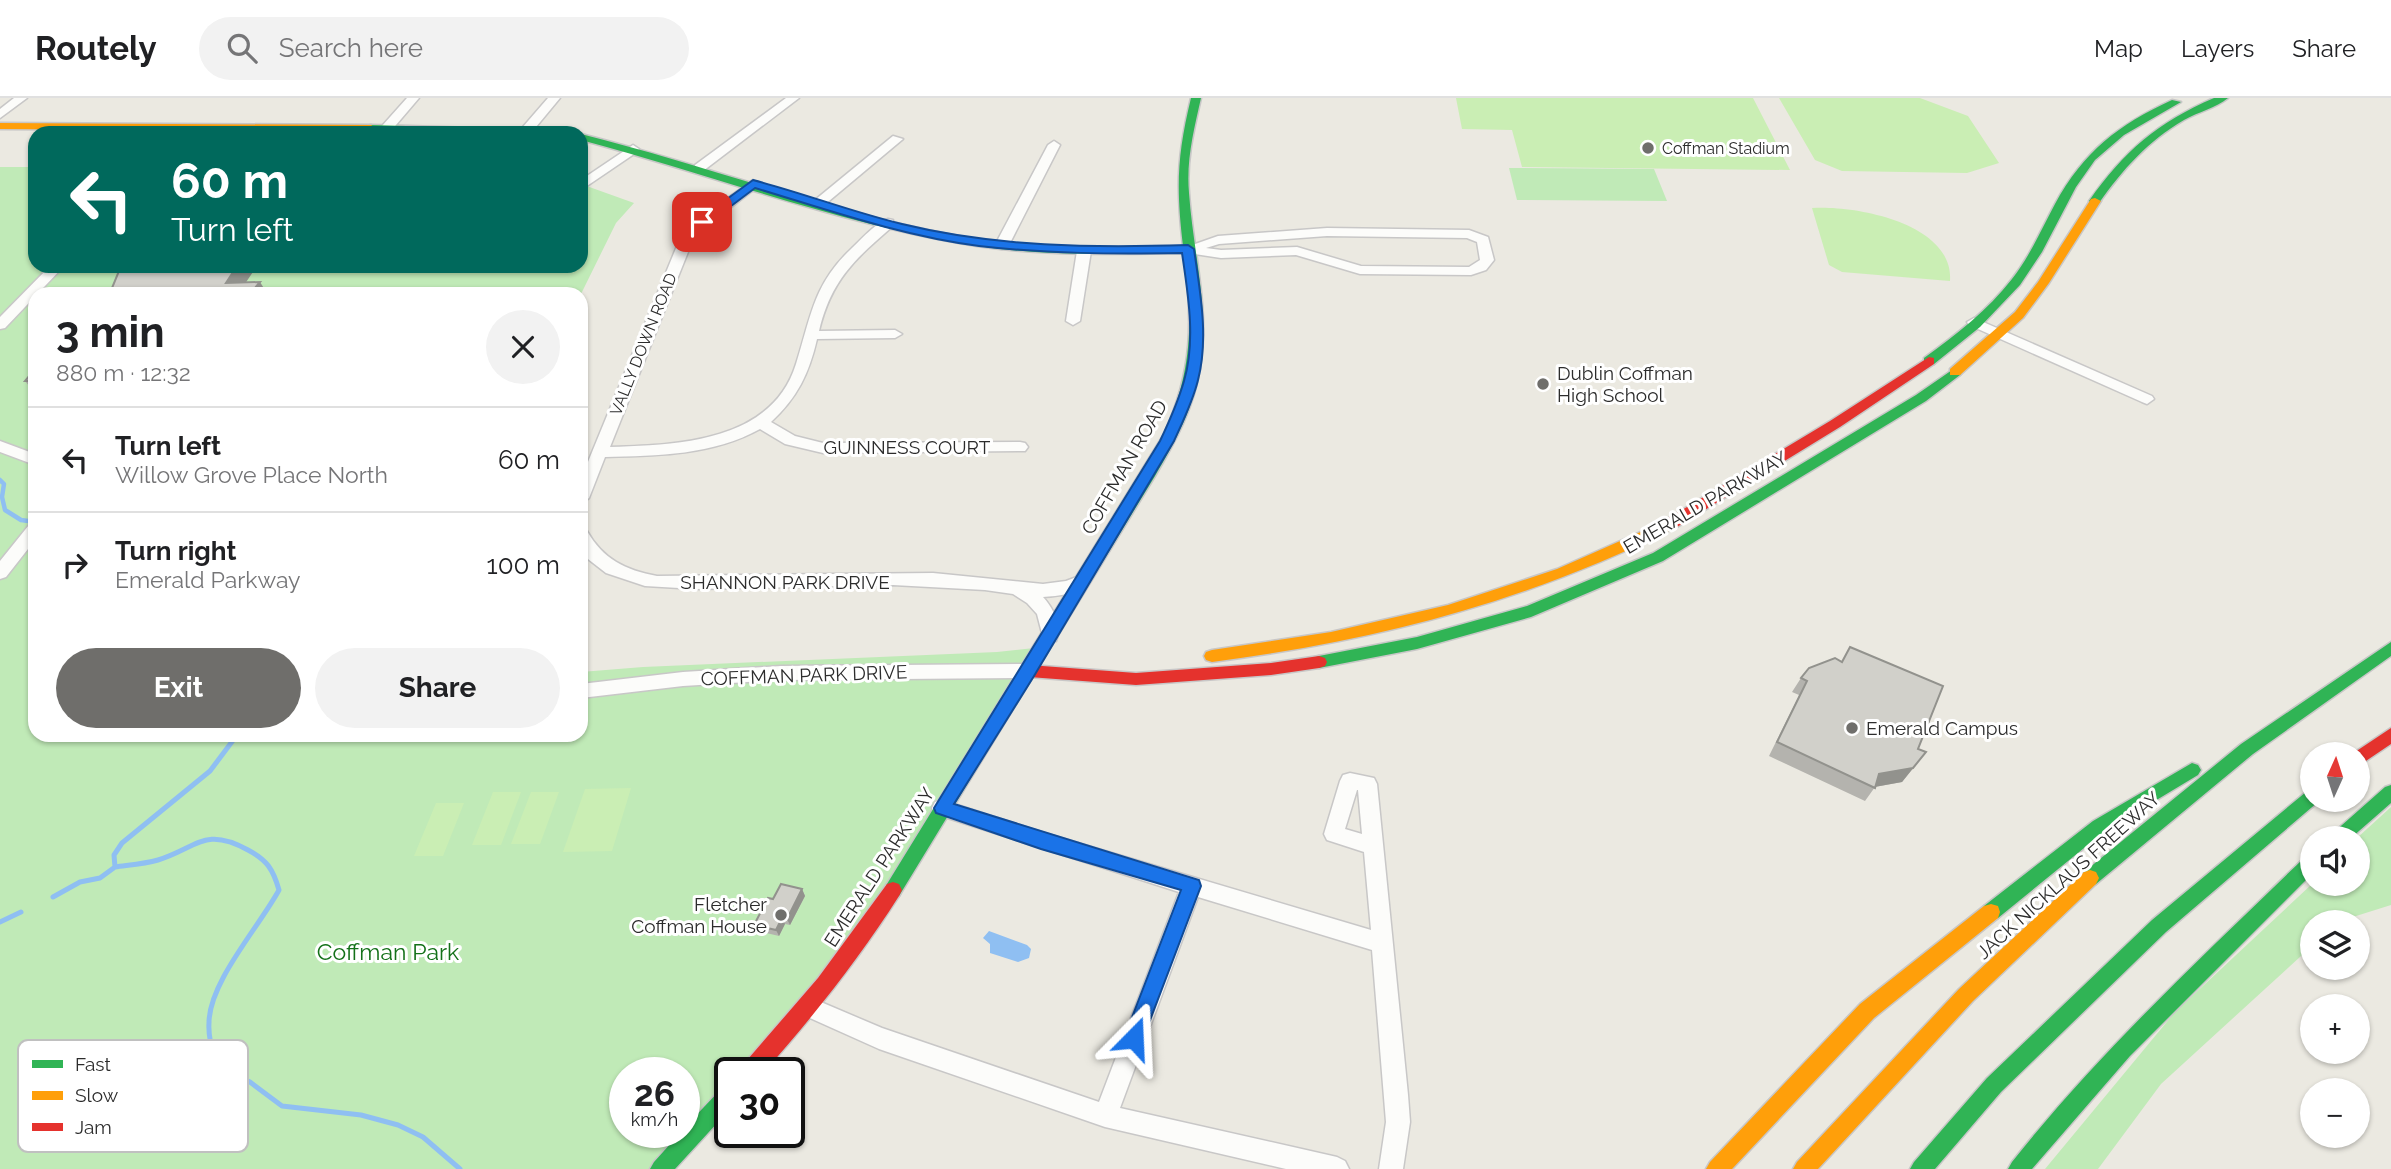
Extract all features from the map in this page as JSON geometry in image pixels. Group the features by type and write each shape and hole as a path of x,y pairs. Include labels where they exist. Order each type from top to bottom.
{"main road":[{"name":"COFFMAN ROAD","path":"1029,671 1167,441 1188,394 1195,362 1197,316 1184,219 1183,167 1196,98"},
{"name":"EMERALD PARKWAY","path":"1196,657 1290,647 1403,625 1517,590 1602,557 1688,514 1887,391 1952,343 2005,295 2038,248 2084,166 2107,143 2139,121 2185,98"},
{"name":"EMERALD PARKWAY","path":"764,1057 809,1007 872,923 1029,671 1136,679 1271,669 1350,657 1417,643 1531,611 1636,568 1707,530 1921,398 2018,316 2061,256 2114,171 2133,150 2168,124 2223,98"},
{"path":"0,126 28,126"},
{"path":"588,139 634,149 888,223 1002,245 1084,251 1188,249"},
{"name":"JACK NICKLAUS FREEWAY","path":"1804,1169 1885,1080 2023,939 2169,810 2318,695 2391,648"},
{"path":"1029,671 1170,660"},
{"path":"1717,1169 1867,1011 2099,826 2318,695"},
{"path":"2370,750 2391,735"},
{"path":"2353,826 2391,792"},
{"path":"1921,1169 1994,1085 2149,935 2300,807"},
{"path":"2019,1169 2050,1128 2164,1008 2300,874"},
{"path":"665,1165 714,1111"}],"street":[{"path":"0,115 22,98"},
{"path":"389,126 413,98"},
{"path":"530,126 554,98"},
{"path":"699,168 789,99"},
{"path":"819,203 897,139"},
{"path":"1002,245 1054,145"},
{"path":"588,181 634,149"},
{"name":"VALLY DOWN ROAD","path":"599,452 686,241 702,222 753,184"},
{"path":"588,480 599,452 660,452 688,448 736,434 759,422 778,407 792,390 821,300 835,275 888,223"},
{"path":"1297,251 1300,234"},
{"path":"1300,234 1469,234 1483,240 1487,260 1481,267 1471,271 1369,270 1345,267 1297,251 1221,254 1188,249 1218,240 1300,234"},
{"path":"1073,321 1084,251"},
{"path":"37,287 50,273"},
{"path":"0,325 28,296"},
{"path":"1974,322 2147,399"},
{"path":"811,335 895,334"},
{"name":"GUINNESS COURT","path":"759,422 790,440 823,448 1020,447"},
{"path":"0,446 28,457"},
{"path":"0,573 28,538"},
{"name":"SHANNON PARK DRIVE","path":"588,545 598,560 614,570 657,582 937,580 1045,590 1069,587 1082,581"},
{"name":"SHANNON PARK DRIVE","path":"1006,586 1023,592 1038,602 1049,621 1050,636"},
{"name":"COFFMAN PARK DRIVE","path":"588,690 683,679 781,673 1029,671"},
{"path":"942,808 1041,841 1381,943"},
{"path":"1371,846 1397,1109 1391,1169"},
{"path":"1105,1116 1192,886"},
{"path":"809,1007 879,1038 1105,1116 1337,1169"}],"green space":[{"name":"Coffman Stadium","path":"1456,98 1753,98 1790,170 1522,167 1512,130 1462,129"},
{"path":"1779,98 1920,98 1968,116 1999,163 1967,173 1842,171 1815,160"},
{"name":"Coffman Park","path":"0,167 28,167 28,273 588,273 588,187 634,203 616,223 584,287 28,287 28,742 588,742 588,671 997,652 1043,647 942,808 761,1057 714,1057 714,1111 700,1127 700,1057 609,1057 609,1148 680,1148 661,1169 0,1169"},
{"path":"1509,168 1654,169 1667,201 1517,200"},
{"path":"1812,208 1876,214 1919,232 1936,245 1947,261 1950,281 1842,272 1829,265"},
{"path":"631,788 612,851 563,852 585,789"},
{"path":"493,792 521,792 501,845 472,845"},
{"path":"531,792 559,792 540,844 511,844"},
{"path":"436,803 464,803 443,856 414,856"},
{"path":"2391,807 2391,905 2370,912 2300,910 2300,957 2161,1084 2098,1169 2045,1169 2175,1012 2300,895 2370,896 2370,826"}],"water":[{"path":"989,931 1027,945 1031,949 1029,958 1018,962 990,953 990,944 983,938"}],"building":[{"path":"118,273 232,273 226,283 260,282 256,287 112,287"},
{"name":"Emerald Campus","path":"1850,647 1943,686 1918,749 1926,752 1913,768 1879,774 1875,788 1777,742 1807,681 1801,678 1809,668 1835,658 1842,662"},
{"name":"Fletcher Coffman House","path":"781,884 802,889 787,919 782,918 776,930 754,925 768,898 773,899"}],"waterway":[{"path":"0,480 4,484 2,497 5,510 21,520 28,521"},
{"path":"115,867 114,855 122,843 210,771 232,742"},
{"path":"115,867 158,860 210,839 233,843 255,854 265,862 274,876 279,890 236,955 217,990 211,1007 210,1040"},
{"path":"53,897 80,882 100,878 115,867"},
{"path":"0,922 21,912"},
{"path":"248,1081 282,1106 361,1115 398,1125 423,1137 460,1169"}],"traffic: fast":[{"path":"893,890 1148,476 1180,414 1194,368 1196,343 1195,293 1183,192 1186,145 1196,98"},
{"path":"2095,201 2122,165 2150,138 2183,116 2223,98"},
{"path":"1929,361 1975,324 2016,282 2036,252 2070,187 2091,158 2130,126 2176,102"},
{"path":"588,139 826,208 926,233 1002,246 1108,250 1188,249"},
{"path":"1319,662 1417,643 1531,611 1658,557 1921,398 1955,372"},
{"path":"2090,878 2247,749 2391,648"},
{"path":"1991,912 2099,826 2192,770"},
{"path":"2353,826 2391,792"},
{"path":"1921,1169 1994,1085 2159,926 2300,807"},
{"path":"2019,1169 2123,1049 2300,874"},
{"path":"661,1169 714,1111"}],"traffic: slow":[{"path":"0,126 28,126"},
{"path":"1955,372 2019,315 2043,283 2095,201"},
{"path":"1212,656 1331,638 1448,611 1506,594 1562,573 1618,550 1672,523"},
{"path":"1804,1169 1966,995 2090,878"},
{"path":"1717,1169 1867,1011 1991,912"}],"traffic: jam":[{"path":"1672,523 1835,424 1929,361"},
{"path":"1029,671 1136,679 1271,669 1319,662"},
{"path":"2370,750 2391,735"},
{"path":"763,1057 825,984 893,890"}],"place":[{"name":"Coffman Stadium","path":"1648,148"},
{"name":"Dublin Coffman High School","path":"1543,384"},
{"name":"Emerald Campus","path":"1852,728"},
{"name":"Fletcher Coffman House","path":"781,915"}],"route":[{"path":"702,222 753,184 900,227 977,242 1066,251 1188,249 1197,316 1195,362 1188,394 1181,410 1167,441 1029,671 942,808 1192,886 1134,1038"}]}
